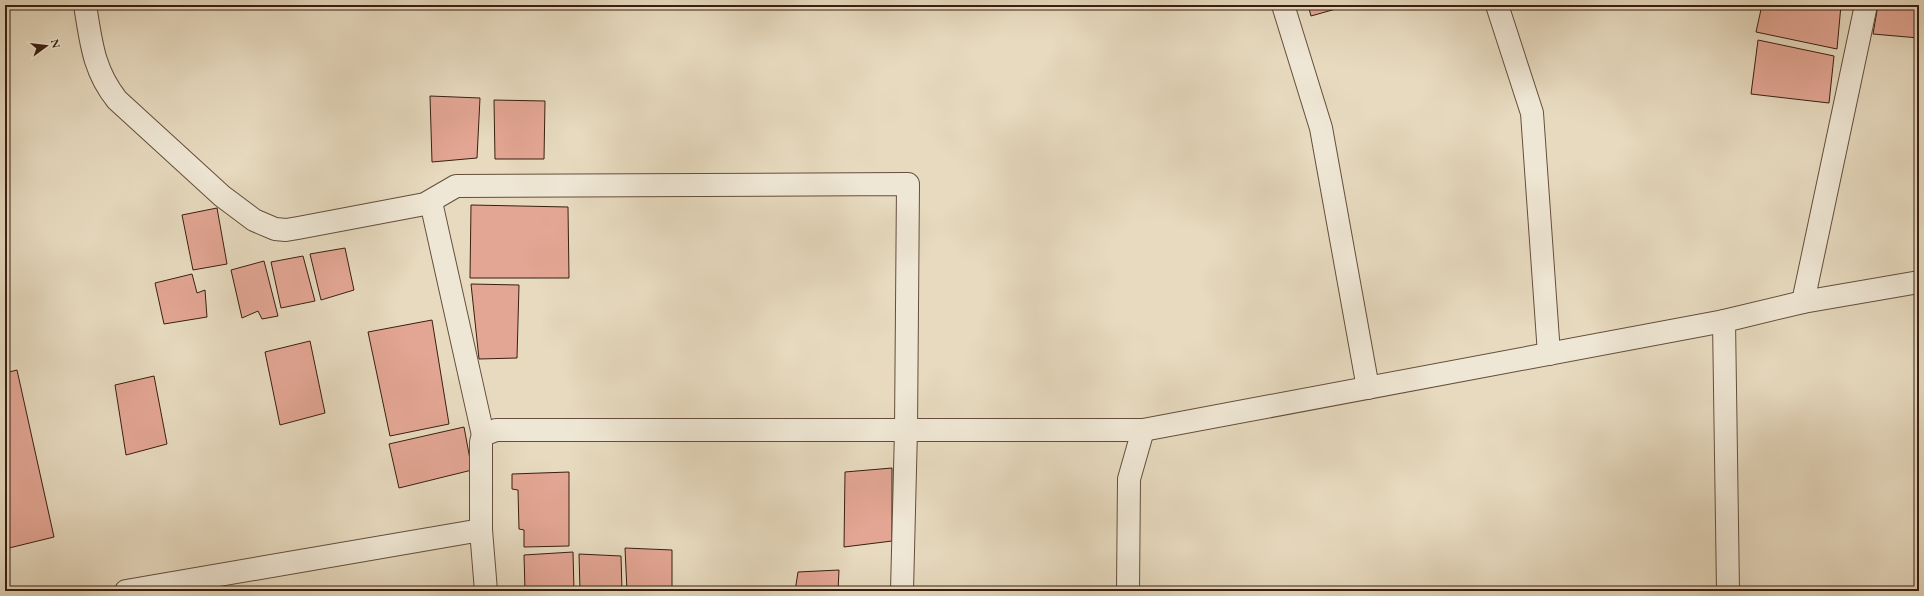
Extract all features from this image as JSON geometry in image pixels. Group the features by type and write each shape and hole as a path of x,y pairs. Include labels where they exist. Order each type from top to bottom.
{"street":[{"path":"85,5 93,54 97,67 108,89 117,100 222,196 264,226 286,230 425,204 431,202 456,186 908,184 906,430 902,591"},
{"path":"1283,5 1321,128 1368,388"},
{"path":"1497,5 1532,112 1549,354"},
{"path":"1803,302 1866,5"},
{"path":"431,202 483,435 480,442 481,530 486,591"},
{"path":"483,435 496,430 1143,430 1724,321 1803,302 1919,282"},
{"path":"1724,321 1728,591"},
{"path":"1128,591 1129,479 1143,430"},
{"path":"126,591 481,530"}],"building":[{"path":"1308,5 1350,5 1311,16"},
{"path":"1762,5 1841,5 1837,49 1756,32"},
{"path":"1878,5 1919,5 1919,38 1873,34"},
{"path":"1758,40 1834,56 1829,103 1751,94"},
{"path":"430,96 480,98 477,158 432,162"},
{"path":"494,100 545,101 544,159 495,159"},
{"path":"1918,116 1919,154 1915,154"},
{"path":"471,205 568,207 569,278 470,278"},
{"path":"217,208 227,264 193,270 182,215"},
{"path":"345,248 354,290 321,300 310,254"},
{"path":"303,256 315,301 281,308 271,262"},
{"path":"264,261 278,316 262,319 258,311 242,318 231,270"},
{"path":"192,274 197,293 205,290 207,317 164,324 155,283"},
{"path":"471,284 519,285 517,358 479,359"},
{"path":"432,320 449,424 390,436 368,332"},
{"path":"310,341 325,413 280,425 265,352"},
{"path":"17,370 54,537 5,549 5,373"},
{"path":"154,376 167,444 126,455 115,385"},
{"path":"464,427 472,470 399,488 389,444"},
{"path":"892,468 892,541 844,547 845,472"},
{"path":"569,472 569,546 524,547 524,530 519,529 518,490 512,489 512,474"},
{"path":"625,548 672,550 672,591 627,591"},
{"path":"573,552 574,591 525,591 524,555"},
{"path":"579,554 621,556 622,591 580,591"},
{"path":"839,570 838,591 795,591 798,572"}]}
